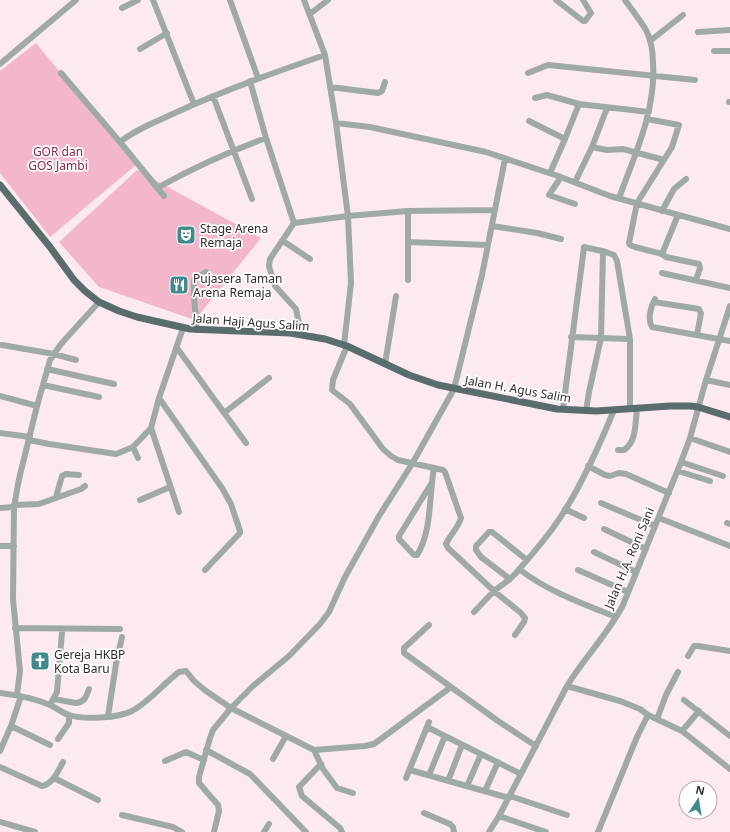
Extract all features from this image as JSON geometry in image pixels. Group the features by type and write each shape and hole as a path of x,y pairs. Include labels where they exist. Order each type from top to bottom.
{"main road":[{"name":"Jalan Haji Agus Salim","path":"0,185 50,247 74,280 99,302 137,317 183,328 197,330 299,333 345,345"},
{"name":"Jalan H. Agus Salim","path":"345,345 428,382 454,389 563,409 586,411 670,406 698,407 730,417"}],"street":[{"path":"122,8 130,2 138,0"},
{"path":"153,0 194,104"},
{"path":"230,0 258,78"},
{"path":"304,0 325,55 336,123 348,216 351,283 345,345 333,380 332,390 350,404 383,449 391,456 398,460 443,470 445,472 461,518 459,524 446,544 448,548 525,618 515,635"},
{"path":"310,14 328,0"},
{"path":"559,1 582,21 585,21 591,15 591,11 583,0"},
{"path":"619,198 637,154 650,112 654,76 653,53 650,40 646,30 625,0"},
{"path":"0,64 75,1"},
{"path":"650,40 683,15"},
{"path":"698,32 730,30"},
{"path":"140,48 167,33"},
{"path":"714,51 730,51"},
{"path":"120,142 156,121 194,104 258,78 325,55"},
{"path":"528,73 548,65 695,80"},
{"path":"61,73 164,196"},
{"path":"250,81 266,138 294,223 283,242 270,259 269,266 275,286 296,309 299,333"},
{"path":"330,87 378,93 382,91 385,82"},
{"path":"535,98 546,94 579,104 650,112"},
{"path":"214,96 252,199"},
{"path":"550,173 579,104"},
{"path":"575,182 592,147 607,108"},
{"path":"647,119 679,125 672,146 638,203 629,243 634,247 662,254 666,257 699,264 700,268 696,280"},
{"path":"529,122 565,139"},
{"path":"336,123 377,129 486,152 550,173 610,196 730,228"},
{"path":"157,188 186,172 233,150 266,138"},
{"path":"592,147 607,150 623,149 637,154 664,160"},
{"path":"214,832 219,811 218,805 199,783 199,777 206,750 213,730 231,708 253,686 289,656 320,624 329,612 345,577 379,516 412,464 454,389 482,275 505,159"},
{"path":"561,177 549,195 575,204"},
{"path":"662,211 674,189 686,179"},
{"path":"294,223 348,216 408,211 495,210"},
{"path":"408,211 408,280"},
{"path":"662,254 678,215"},
{"path":"492,226 537,233 561,240"},
{"path":"283,242 310,259"},
{"path":"408,242 488,245"},
{"path":"563,409 571,337 584,247 614,255 617,261 630,339 630,409"},
{"path":"586,411 601,338 603,251"},
{"path":"197,330 194,282 195,279 206,272"},
{"path":"662,273 730,288"},
{"path":"385,364 396,296"},
{"path":"697,334 701,313 699,309 654,300 650,315 650,324 652,326 730,341"},
{"path":"0,751 11,726 19,695 20,671 13,599 14,506 19,480 47,369 54,354 61,344 99,302"},
{"name":"Jalan H.A. Roni Sani","path":"489,832 499,816 567,686 579,667 616,617 628,592 690,438 706,380 730,306"},
{"path":"0,433 48,444 116,454 133,447 151,428 159,398 183,328"},
{"path":"571,337 630,339"},
{"path":"2,345 54,354 76,360"},
{"path":"177,348 246,443"},
{"path":"47,369 114,384"},
{"path":"224,413 269,378"},
{"path":"706,380 730,385"},
{"path":"43,385 99,397"},
{"path":"0,396 37,406"},
{"path":"159,398 222,488 231,504 240,531 240,533 205,570"},
{"path":"618,450 624,450 631,444 634,436 637,409"},
{"path":"474,612 494,591 510,579 554,527 598,447 614,410"},
{"path":"151,428 179,512"},
{"path":"690,438 730,452"},
{"path":"133,447 138,458"},
{"path":"681,462 723,476"},
{"path":"588,466 605,475 610,476 619,473 626,474 669,493"},
{"path":"431,484 399,536 399,539 414,555 417,555 420,550 424,537 434,468"},
{"path":"678,471 710,481"},
{"path":"56,497 62,476 66,474 79,475"},
{"path":"0,508 39,504 81,489 85,486"},
{"path":"140,500 170,487"},
{"path":"601,503 655,526"},
{"path":"565,509 584,518"},
{"path":"658,518 730,546"},
{"path":"604,529 646,549"},
{"path":"510,579 481,557 476,550 476,546 489,532 492,532 527,560"},
{"path":"0,546 14,546"},
{"path":"594,552 636,572"},
{"path":"519,569 529,577 544,585 589,607 616,617"},
{"path":"578,570 628,592"},
{"path":"429,625 404,648 404,652 451,687 536,746"},
{"path":"15,628 120,629"},
{"path":"52,702 57,692 62,632"},
{"path":"108,716 122,637"},
{"path":"688,656 694,646 730,651"},
{"path":"52,702 69,715 94,718 122,714 140,706 179,672 183,671 206,691 231,708 314,750 374,744 451,687"},
{"path":"657,719 666,695 678,672"},
{"path":"567,686 620,701 640,709 648,715 682,731 730,769"},
{"path":"0,693 19,695 52,702 80,703 85,700 89,689"},
{"path":"684,700 730,736"},
{"path":"682,731 698,711"},
{"path":"58,739 69,723 69,715"},
{"path":"598,832 637,736 648,715"},
{"path":"406,778 428,724 445,736 521,774"},
{"path":"11,726 50,745"},
{"path":"273,759 286,736"},
{"path":"429,775 445,736"},
{"path":"448,781 462,744"},
{"path":"206,750 250,774 306,832"},
{"path":"314,750 330,779 337,788 353,793"},
{"path":"165,761 186,752 204,760"},
{"path":"467,786 481,754"},
{"path":"0,767 45,786 54,778 63,762"},
{"path":"485,791 498,762"},
{"path":"321,764 299,787 299,791 302,796 340,828 342,832"},
{"path":"410,770 567,814"},
{"path":"54,778 98,800"},
{"path":"424,813 450,824 453,827 454,832"},
{"path":"122,815 173,827 182,832"},
{"path":"499,816 546,832"},
{"path":"0,822 25,831 35,832"},
{"path":"264,832 269,824"}],"green space":[{"name":"GOR dan GOS Jambi","path":"36,43 136,165 50,237 0,173 0,71"},
{"path":"137,170 261,238 195,320 99,287 59,242"}],"place":[{"name":"Stage Arena Remaja","path":"186,235"},
{"name":"Pujasera Taman Arena Remaja","path":"179,285"},
{"name":"Gereja HKBP Kota Baru","path":"40,661"}]}
